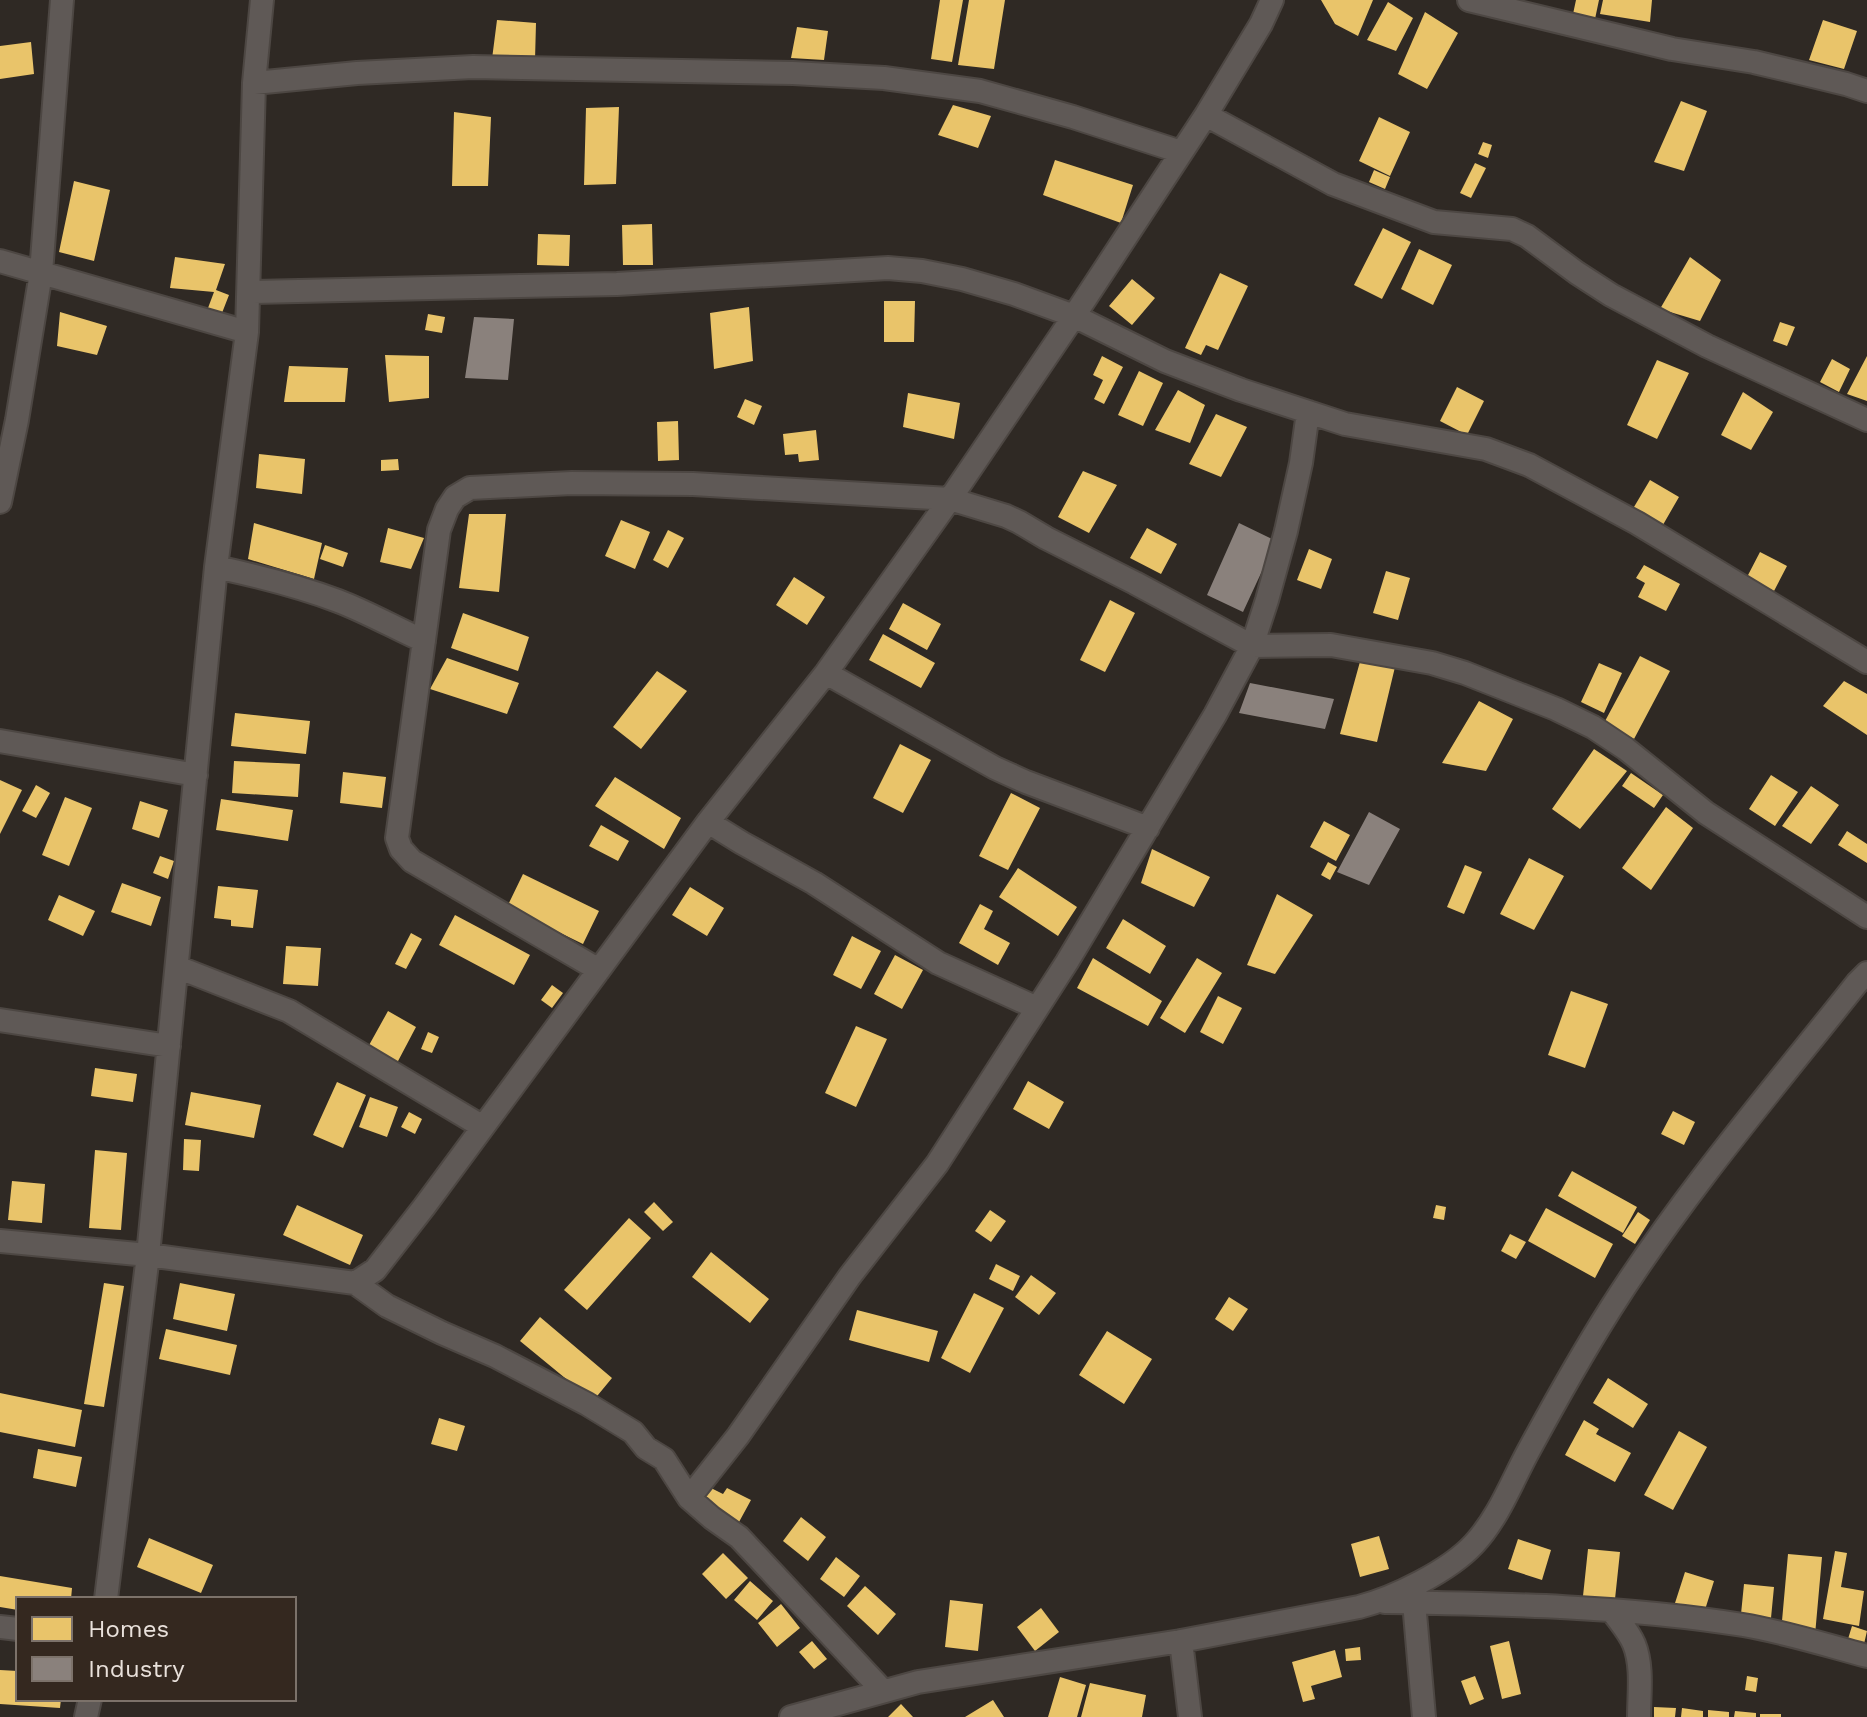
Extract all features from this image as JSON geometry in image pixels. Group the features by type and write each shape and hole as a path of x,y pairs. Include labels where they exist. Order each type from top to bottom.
{"street":[{"path":"0,502 41,273 62,0"},
{"path":"106,1597 148,1255 216,567 247,332 254,83 262,0"},
{"path":"355,1283 375,1270 708,822 826,673 950,499 1074,316 1206,115 1261,24 1272,0"},
{"path":"1469,0 1672,49 1754,62 1867,91"},
{"path":"254,83 357,73 473,67 884,78 980,91 1181,152"},
{"path":"1206,115 1333,184 1434,222 1512,229 1527,236 1611,295 1707,346 1867,420"},
{"path":"0,261 247,332"},
{"path":"249,292 617,284 888,268 962,279 1074,316 1165,361 1308,412 1345,424 1486,449 1529,465 1637,523 1867,662"},
{"path":"689,1498 730,1448 857,1267 937,1164 1067,962 1215,715 1252,646 1286,531 1308,412"},
{"path":"599,970 412,861 401,849 397,838 439,530 455,497 470,488 572,483 693,484 950,499 1006,516 1252,646 1331,645 1432,663 1477,677 1556,709 1593,727 1706,813 1867,917"},
{"path":"216,567 266,578 342,602 424,641"},
{"path":"826,673 995,768 1148,828"},
{"path":"0,741 196,775"},
{"path":"708,822 814,883 938,963 1037,1008"},
{"path":"177,967 289,1011 483,1127"},
{"path":"1381,1602 1454,1563 1476,1542 1495,1516 1585,1350 1641,1264 1700,1182 1867,973"},
{"path":"0,1020 169,1046"},
{"path":"0,1241 148,1255 355,1283 387,1306 495,1356 633,1432 646,1448 664,1459 689,1498 739,1537 883,1691"},
{"path":"791,1717 933,1680 1181,1641 1381,1602 1509,1604 1708,1620 1747,1626 1867,1656"},
{"path":"1414,1602 1424,1717"},
{"path":"1612,1611 1636,1648 1639,1717"},
{"path":"1181,1641 1190,1717"}],"building: Homes":[{"path":"940,0 963,0 952,62 931,59"},
{"path":"969,0 1005,0 994,69 958,65"},
{"path":"1321,0 1373,0 1358,36 1335,24"},
{"path":"1576,0 1599,0 1595,19 1573,14"},
{"path":"1603,0 1652,0 1650,22 1600,14"},
{"path":"1388,2 1413,18 1396,51 1367,40"},
{"path":"1425,12 1458,33 1427,89 1398,74"},
{"path":"497,20 536,23 535,60 492,59"},
{"path":"1823,20 1857,31 1844,69 1809,60"},
{"path":"797,27 828,31 824,60 791,58"},
{"path":"31,42 34,74 0,79 0,46"},
{"path":"1681,101 1707,111 1684,171 1654,162"},
{"path":"953,105 991,116 978,148 938,135"},
{"path":"619,107 616,184 584,185 586,108"},
{"path":"454,112 491,117 488,186 452,186"},
{"path":"1379,117 1410,132 1390,176 1359,161"},
{"path":"1483,142 1492,145 1488,158 1478,154"},
{"path":"1055,160 1133,185 1121,223 1043,195"},
{"path":"1475,163 1486,168 1471,198 1460,193"},
{"path":"1374,170 1390,177 1385,189 1369,182"},
{"path":"74,181 110,190 94,261 59,252"},
{"path":"652,224 653,265 623,265 622,225"},
{"path":"1383,228 1411,242 1382,299 1354,285"},
{"path":"538,234 570,235 569,266 537,265"},
{"path":"1419,249 1452,265 1433,305 1401,289"},
{"path":"175,257 225,264 216,290 229,295 222,313 208,308 214,292 170,288"},
{"path":"1690,257 1721,280 1700,321 1660,309"},
{"path":"1220,273 1248,286 1218,350 1206,345 1201,355 1185,348"},
{"path":"1132,279 1155,298 1132,325 1109,306"},
{"path":"884,301 915,301 914,342 884,342"},
{"path":"749,307 753,361 714,369 710,313"},
{"path":"60,312 107,326 97,355 57,346"},
{"path":"428,314 445,317 442,333 425,330"},
{"path":"1780,322 1795,327 1787,346 1773,341"},
{"path":"385,355 429,356 429,398 389,402"},
{"path":"1102,356 1123,367 1104,404 1094,399 1103,380 1093,375"},
{"path":"1867,356 1867,401 1847,394"},
{"path":"1832,359 1850,369 1839,392 1820,382"},
{"path":"1657,360 1689,373 1657,439 1627,425"},
{"path":"289,366 348,368 345,402 284,402"},
{"path":"1139,371 1163,383 1143,426 1118,415"},
{"path":"1457,387 1484,401 1467,435 1440,421"},
{"path":"1178,390 1205,405 1190,443 1155,430"},
{"path":"1743,392 1773,412 1751,450 1721,435"},
{"path":"908,393 960,403 954,439 903,427"},
{"path":"745,399 762,406 754,425 737,417"},
{"path":"1216,414 1247,427 1221,477 1189,464"},
{"path":"678,421 679,460 658,461 657,422"},
{"path":"816,430 819,460 799,462 798,454 785,455 783,434"},
{"path":"259,454 305,459 302,494 256,488"},
{"path":"398,459 399,470 381,471 381,460"},
{"path":"1083,471 1117,485 1089,533 1058,517"},
{"path":"1650,480 1679,497 1660,530 1631,512"},
{"path":"469,514 506,514 499,592 459,588"},
{"path":"621,520 650,532 635,569 605,556"},
{"path":"254,523 322,543 314,579 248,559"},
{"path":"388,528 424,538 411,569 380,562"},
{"path":"1147,528 1177,544 1161,574 1130,558"},
{"path":"668,530 684,538 668,568 653,560"},
{"path":"325,545 348,553 343,567 320,559"},
{"path":"1309,549 1332,559 1321,589 1297,580"},
{"path":"1760,552 1787,566 1774,591 1747,577"},
{"path":"1644,565 1680,584 1666,611 1638,597 1645,583 1636,578"},
{"path":"1386,571 1410,578 1398,620 1373,613"},
{"path":"794,577 825,597 807,625 776,605"},
{"path":"1110,600 1135,613 1105,672 1080,660"},
{"path":"903,603 941,624 927,650 889,629"},
{"path":"463,613 529,637 518,671 451,648"},
{"path":"883,634 935,663 921,688 869,660"},
{"path":"1640,656 1670,671 1634,739 1604,723"},
{"path":"447,658 519,683 507,714 430,689"},
{"path":"1361,658 1395,667 1377,742 1340,734"},
{"path":"1599,663 1622,673 1604,713 1581,702"},
{"path":"657,671 687,691 641,749 613,727"},
{"path":"1844,681 1867,694 1867,735 1823,706"},
{"path":"1479,701 1513,719 1486,771 1442,763"},
{"path":"235,713 310,721 306,754 231,746"},
{"path":"900,744 931,760 903,813 873,798"},
{"path":"1594,749 1627,771 1580,829 1552,809"},
{"path":"234,761 300,764 298,797 232,793"},
{"path":"343,772 386,777 382,808 340,803"},
{"path":"1631,773 1663,795 1654,808 1622,786"},
{"path":"1771,775 1798,792 1775,826 1749,809"},
{"path":"615,777 681,818 664,849 595,806"},
{"path":"0,780 22,790 0,834"},
{"path":"36,785 50,793 36,818 22,811"},
{"path":"1811,786 1839,805 1811,844 1782,826"},
{"path":"1011,793 1040,808 1008,870 979,856"},
{"path":"65,797 92,808 69,866 42,855"},
{"path":"221,799 293,810 288,841 216,830"},
{"path":"140,801 168,810 159,838 132,829"},
{"path":"1666,807 1693,828 1651,890 1622,868"},
{"path":"1324,821 1350,835 1336,861 1310,847"},
{"path":"601,825 629,841 618,861 589,846"},
{"path":"1847,831 1867,844 1867,863 1838,845"},
{"path":"1152,849 1210,877 1194,907 1141,883"},
{"path":"160,856 174,861 168,879 153,873"},
{"path":"1529,858 1564,876 1534,930 1500,914"},
{"path":"1328,862 1337,867 1330,880 1321,875"},
{"path":"1465,865 1482,872 1464,914 1447,907"},
{"path":"1018,868 1077,907 1058,936 999,897"},
{"path":"523,874 599,911 583,944 507,907"},
{"path":"122,883 161,897 151,926 111,912"},
{"path":"218,886 258,890 253,928 231,926 231,920 214,918"},
{"path":"690,887 724,908 707,936 672,915"},
{"path":"1277,894 1313,915 1275,974 1247,965"},
{"path":"59,895 95,911 83,936 48,920"},
{"path":"980,904 993,911 984,929 1010,943 998,965 959,943"},
{"path":"455,915 530,955 514,985 439,945"},
{"path":"1123,919 1166,946 1150,974 1106,948"},
{"path":"411,933 422,939 406,969 395,964"},
{"path":"852,936 881,951 861,989 833,975"},
{"path":"286,946 321,948 318,986 283,984"},
{"path":"895,955 923,970 902,1009 874,994"},
{"path":"1093,958 1162,1001 1148,1026 1077,988"},
{"path":"1197,958 1222,973 1185,1033 1160,1018"},
{"path":"552,985 563,993 552,1008 541,1000"},
{"path":"1571,991 1608,1004 1585,1068 1548,1055"},
{"path":"1218,996 1242,1008 1223,1044 1200,1032"},
{"path":"388,1011 416,1027 397,1063 368,1047"},
{"path":"856,1026 887,1039 856,1107 825,1093"},
{"path":"428,1032 439,1037 432,1053 421,1049"},
{"path":"95,1068 137,1074 133,1102 91,1096"},
{"path":"1028,1081 1064,1102 1049,1129 1013,1109"},
{"path":"337,1082 366,1095 343,1148 313,1135"},
{"path":"191,1092 261,1105 254,1138 185,1125"},
{"path":"370,1097 398,1107 387,1137 359,1127"},
{"path":"1673,1111 1695,1122 1684,1145 1661,1134"},
{"path":"409,1112 422,1119 415,1134 401,1127"},
{"path":"184,1139 201,1140 199,1171 183,1170"},
{"path":"95,1150 127,1153 121,1230 89,1228"},
{"path":"1572,1171 1637,1207 1623,1233 1558,1196"},
{"path":"12,1181 45,1184 42,1223 8,1220"},
{"path":"654,1202 673,1222 663,1231 644,1212"},
{"path":"297,1205 363,1235 350,1265 283,1235"},
{"path":"1436,1205 1446,1207 1444,1220 1433,1218"},
{"path":"1546,1208 1613,1244 1595,1278 1528,1241"},
{"path":"990,1210 1006,1221 991,1242 975,1231"},
{"path":"1638,1212 1650,1220 1635,1244 1622,1236"},
{"path":"629,1218 651,1238 587,1310 564,1290"},
{"path":"1510,1234 1526,1242 1516,1259 1501,1251"},
{"path":"711,1252 769,1299 750,1323 692,1277"},
{"path":"996,1264 1020,1276 1013,1291 989,1279"},
{"path":"1031,1275 1056,1293 1039,1315 1015,1297"},
{"path":"104,1283 124,1286 104,1407 84,1404"},
{"path":"180,1283 235,1294 227,1331 173,1319"},
{"path":"974,1293 1004,1308 970,1373 941,1358"},
{"path":"1229,1297 1248,1309 1233,1331 1215,1319"},
{"path":"857,1310 938,1331 929,1362 849,1340"},
{"path":"540,1317 612,1378 593,1401 520,1341"},
{"path":"166,1329 237,1345 230,1375 159,1359"},
{"path":"1107,1331 1152,1359 1124,1404 1079,1375"},
{"path":"1608,1378 1648,1404 1633,1428 1593,1403"},
{"path":"0,1393 82,1410 75,1447 0,1432"},
{"path":"439,1418 465,1426 457,1451 431,1444"},
{"path":"1584,1420 1599,1429 1596,1434 1631,1453 1615,1482 1565,1455"},
{"path":"1679,1431 1707,1447 1673,1510 1644,1495"},
{"path":"38,1449 82,1457 76,1487 33,1478"},
{"path":"711,1488 723,1494 727,1488 751,1500 739,1522 703,1503"},
{"path":"801,1517 826,1537 808,1561 783,1541"},
{"path":"1379,1536 1389,1569 1360,1577 1351,1544"},
{"path":"149,1538 213,1565 201,1593 137,1567"},
{"path":"1518,1539 1551,1550 1542,1580 1508,1569"},
{"path":"1588,1549 1620,1552 1615,1599 1583,1596"},
{"path":"1835,1551 1847,1553 1841,1587 1864,1591 1859,1626 1823,1619"},
{"path":"723,1553 748,1578 726,1599 702,1574"},
{"path":"1788,1554 1822,1557 1815,1635 1781,1632"},
{"path":"836,1557 860,1576 844,1597 820,1579"},
{"path":"1685,1572 1714,1581 1704,1613 1675,1603"},
{"path":"0,1576 72,1588 71,1597 16,1597 16,1610 0,1607"},
{"path":"750,1581 773,1601 757,1620 734,1600"},
{"path":"1744,1584 1774,1587 1771,1618 1741,1614"},
{"path":"865,1586 896,1614 878,1635 847,1606"},
{"path":"950,1600 983,1604 978,1651 945,1647"},
{"path":"781,1604 800,1628 777,1647 758,1623"},
{"path":"1041,1608 1059,1632 1035,1651 1017,1627"},
{"path":"1852,1626 1867,1631 1864,1644 1848,1639"},
{"path":"812,1641 827,1659 814,1669 799,1652"},
{"path":"1509,1641 1521,1694 1502,1699 1490,1646"},
{"path":"1360,1647 1361,1660 1346,1661 1345,1649"},
{"path":"1335,1650 1342,1677 1311,1686 1315,1699 1303,1702 1292,1662"},
{"path":"0,1670 16,1671 16,1701 61,1701 60,1708 0,1704"},
{"path":"1475,1676 1484,1699 1470,1705 1461,1681"},
{"path":"1747,1676 1758,1678 1756,1692 1745,1690"},
{"path":"1060,1677 1086,1685 1077,1717 1048,1717"},
{"path":"1090,1683 1146,1695 1142,1717 1081,1717"},
{"path":"993,1700 1004,1717 965,1717"},
{"path":"901,1704 913,1717 888,1717"},
{"path":"1654,1707 1676,1708 1675,1717 1654,1717"},
{"path":"1682,1708 1703,1711 1703,1717 1681,1717"},
{"path":"1708,1710 1729,1712 1729,1717 1708,1717"},
{"path":"1735,1711 1756,1713 1756,1717 1734,1717"},
{"path":"1760,1714 1781,1714 1781,1717 1760,1717"}],"building: Industry":[{"path":"474,317 514,319 508,380 465,378"},
{"path":"1239,523 1276,541 1243,612 1207,595"},
{"path":"1250,683 1334,699 1325,729 1239,713"},
{"path":"1369,812 1400,829 1369,885 1337,872"}]}
